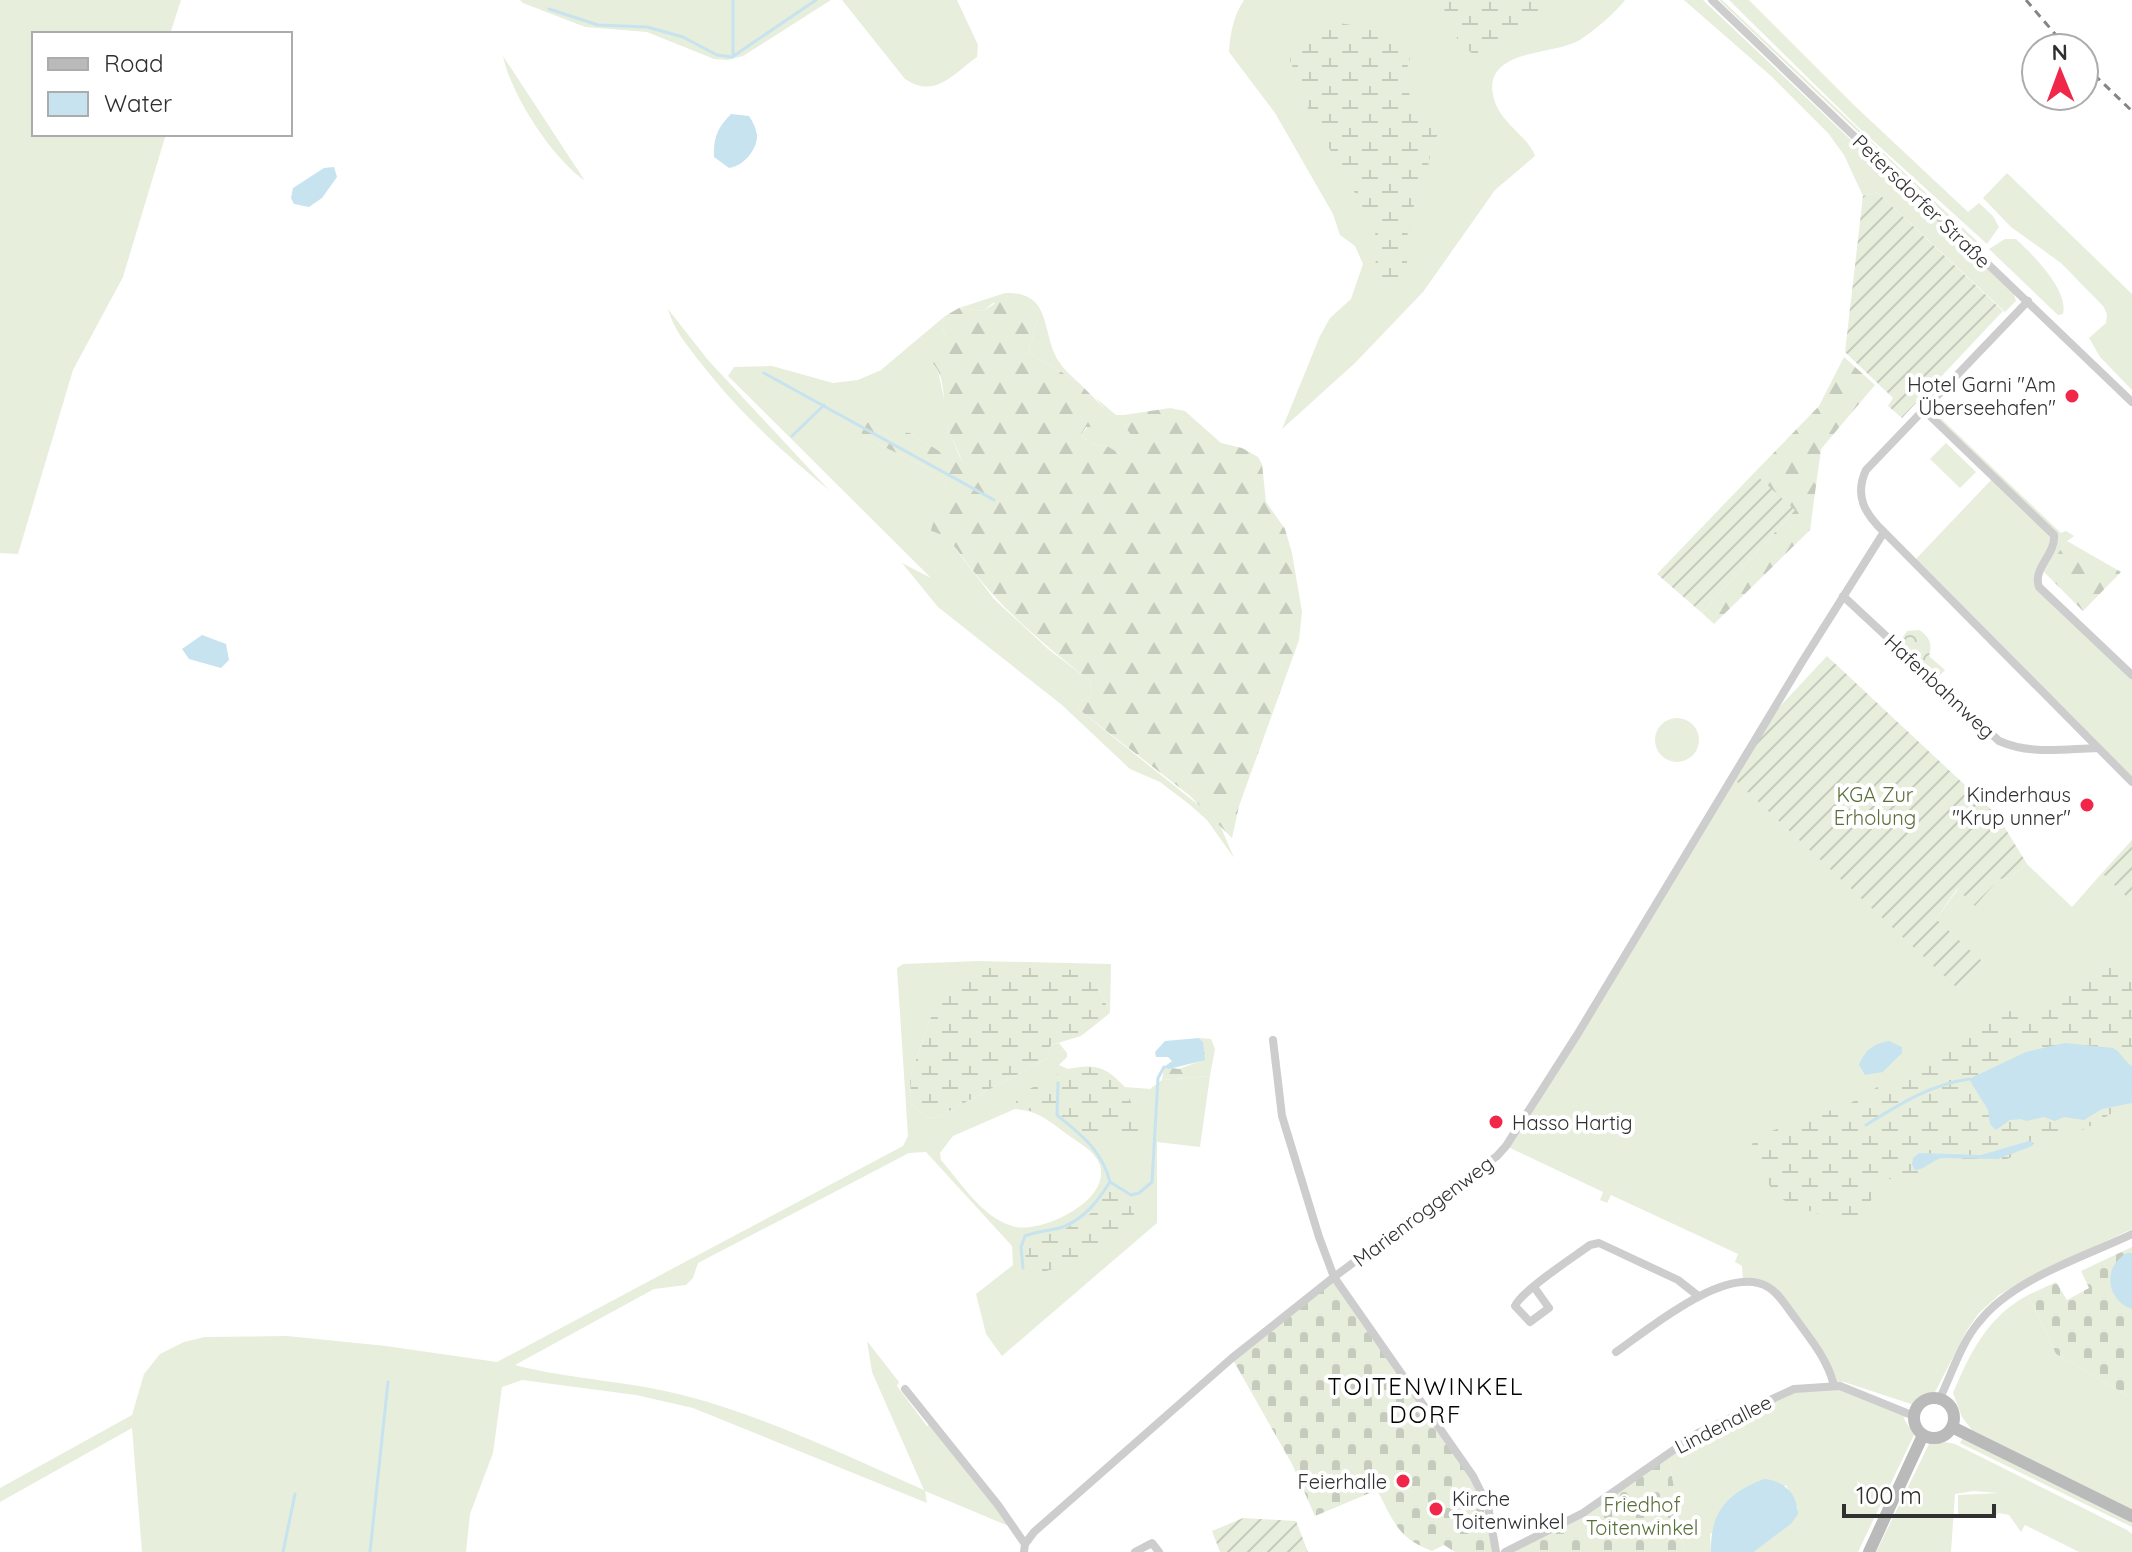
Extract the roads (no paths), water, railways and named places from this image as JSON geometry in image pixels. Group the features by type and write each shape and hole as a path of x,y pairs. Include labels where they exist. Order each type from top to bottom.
{"street":[{"name":"Petersdorfer Straße","path":"1712,0 2132,402"},
{"path":"2028,301 1872,463 1862,480 1862,503 1866,514 2132,782"},
{"path":"1924,410 2054,535 2054,546 2039,572 2039,587 2132,675"},
{"path":"1843,596 1884,532"},
{"name":"Hafenbahnweg","path":"1843,596 1999,741 2010,746 2043,751 2097,748"},
{"name":"Marienroggenweg","path":"905,1389 998,1505 1024,1548 1034,1532 1232,1358 1334,1277 1497,1156 1577,1035 1843,596"},
{"path":"1273,1040 1282,1116 1334,1277 1473,1476 1488,1506 1496,1552"},
{"path":"1940,1398 1968,1338 1990,1309 2015,1289 2132,1234"},
{"path":"1534,1287 1549,1308 1530,1322 1515,1303 1534,1287 1590,1245 1599,1243 1678,1280 1697,1295"},
{"path":"1616,1352 1697,1295 1743,1281 1765,1285 1777,1293 1825,1359 1832,1385"},
{"name":"Lindenallee","path":"1505,1552 1583,1513 1668,1453 1716,1424 1794,1389 1840,1386 1914,1416"},
{"path":"1940,1398 1953,1410 1952,1427 1942,1437 1932,1438 1918,1430 1914,1416 1917,1407 1925,1400 1940,1398"},
{"path":"1952,1427 2132,1516"},
{"path":"1869,1552 1923,1435"},
{"path":"1135,1552 1152,1543 1159,1552"}],"water":[{"path":"731,114 749,116 757,140 749,156 729,168 714,157 714,150 717,133"},
{"path":"334,167 337,177 322,198 309,207 294,204 291,198 293,188 324,168"},
{"path":"202,635 226,644 229,660 221,668 189,659 182,649"},
{"path":"1199,1038 1203,1042 1205,1060 1169,1069 1164,1067 1172,1061 1168,1057 1156,1057 1155,1052 1165,1041"},
{"path":"1889,1041 1902,1047 1902,1053 1883,1072 1865,1075 1859,1065 1864,1055 1874,1046"},
{"path":"2065,1043 2113,1048 2118,1052 2132,1066 2132,1103 2102,1109 2084,1120 2064,1117 2055,1121 2044,1117 2026,1121 2010,1120 1996,1130 1990,1124 1988,1110 1969,1079 2026,1052"},
{"path":"2033,1142 2032,1146 1998,1159 1942,1158 1915,1170 1912,1165 1913,1158 1919,1153 1981,1155"},
{"path":"2127,1253 2132,1253 2132,1309 2117,1298 2110,1283 2114,1266"},
{"path":"1764,1479 1778,1482 1792,1494 1798,1514 1791,1524 1754,1552 1711,1552 1714,1525 1724,1505 1740,1491"}],"waterway":[{"path":"733,0 733,54"},
{"path":"549,9 598,25 647,27 683,37 717,55 732,57 816,0"},
{"path":"764,373 994,500"},
{"path":"792,436 824,405"},
{"path":"1023,1268 1021,1247 1025,1236 1063,1227 1078,1219 1110,1182 1131,1195 1139,1193 1152,1182 1158,1078 1164,1067"},
{"path":"1866,1125 1928,1091 1969,1079"},
{"path":"1058,1083 1057,1115 1096,1152 1110,1182"},
{"path":"370,1552 388,1382"},
{"path":"283,1552 295,1494"}],"railway":[{"path":"2026,0 2053,32"},
{"path":"2100,80 2132,111"}],"place":[{"name":"Hotel Garni \"Am Überseehafen\"","path":"2072,396"},
{"name":"Kinderhaus \"Krup unner\"","path":"2087,805"},
{"name":"Hasso Hartig","path":"1496,1122"},
{"name":"Feierhalle","path":"1403,1481"},
{"name":"Kirche Toitenwinkel","path":"1436,1509"}],"district":[{"name":"TOITENWINKEL DORF","path":"1426,1400"}],"park label":[{"name":"KGA Zur Erholung","path":"1875,806"},
{"name":"Friedhof Toitenwinkel","path":"1642,1516"}]}
